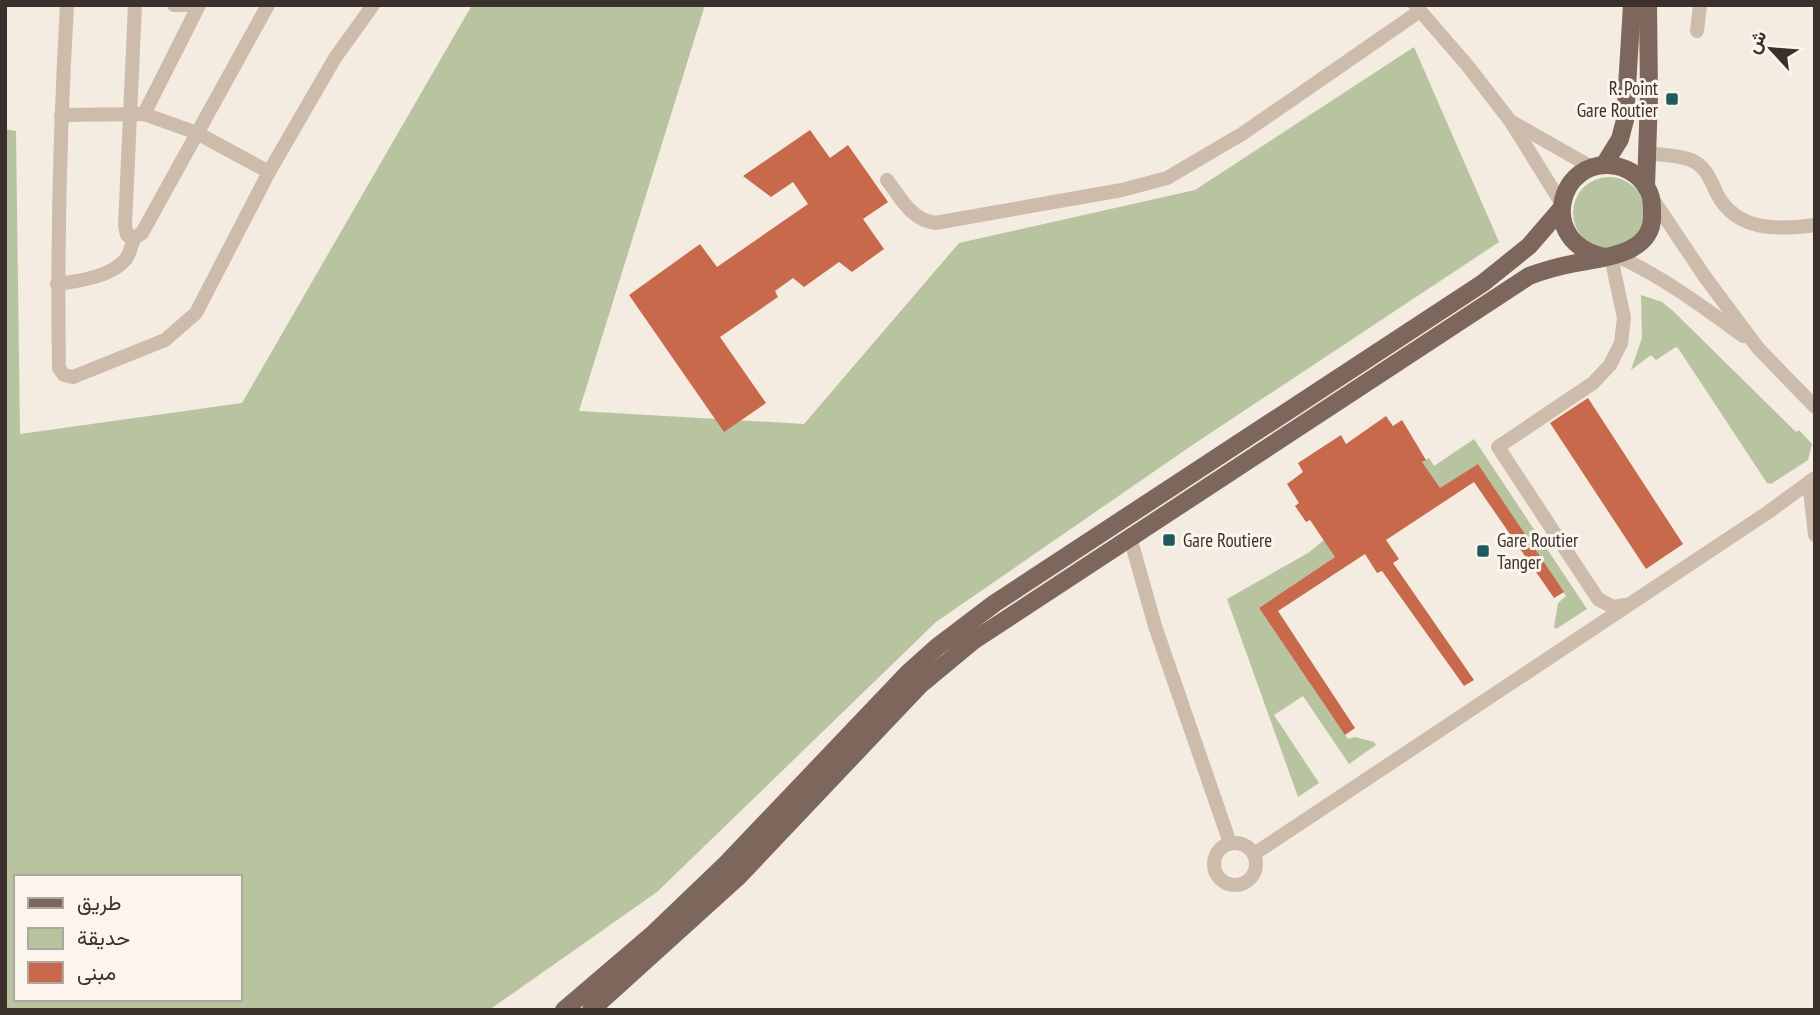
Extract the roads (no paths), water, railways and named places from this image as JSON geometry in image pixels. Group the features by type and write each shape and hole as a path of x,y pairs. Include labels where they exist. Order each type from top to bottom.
{"main road":[{"path":"564,1010 654,933 727,863 908,673 937,647 995,603 1483,283 1529,246 1562,207 1569,186 1576,178 1598,166 1620,139 1625,120 1632,5"},
{"path":"591,1010 740,876 920,685 950,658 1006,618 1529,276 1549,268 1611,257 1636,247 1644,239 1653,219 1647,153 1648,5"},
{"path":"1598,166 1620,167 1631,171 1649,192"},
{"path":"1562,207 1563,223 1569,237 1591,254 1611,257"}],"street":[{"path":"67,5 57,284 59,368 64,375 73,377 165,340 197,313 269,172 335,58 373,5"},
{"path":"134,238 127,234 125,226 137,114 135,5"},
{"path":"137,114 198,5 174,5"},
{"path":"57,284 82,280 114,269 127,258 134,238 142,233 268,5"},
{"path":"1696,30 1700,5"},
{"path":"887,180 913,214 919,219 935,223 1122,190 1167,178 1242,134 1417,8 1511,121 1562,207"},
{"path":"61,115 137,114 197,133 269,172"},
{"path":"1511,121 1598,166"},
{"path":"1647,153 1691,159 1704,168 1721,201 1738,216 1758,227 1777,229 1815,225"},
{"path":"1649,192 1705,277 1758,348 1815,407"},
{"path":"1611,257 1651,272 1690,296 1758,348"},
{"path":"1611,257 1624,318 1621,343 1610,365 1593,383 1498,447 1598,599 1613,607 1630,604"},
{"path":"1254,854 1768,513 1812,480"},
{"path":"1812,480 1815,535"},
{"path":"1130,537 1155,626 1230,843"},
{"path":"1230,843 1242,844 1254,854 1256,867 1250,880 1244,883 1230,885 1218,877 1214,863 1219,850 1230,843"}],"place":[{"name":"R. Point Gare Routier","path":"1672,99"},
{"name":"Gare Routiere","path":"1169,540"},
{"name":"Gare Routier Tanger","path":"1483,551"}]}
